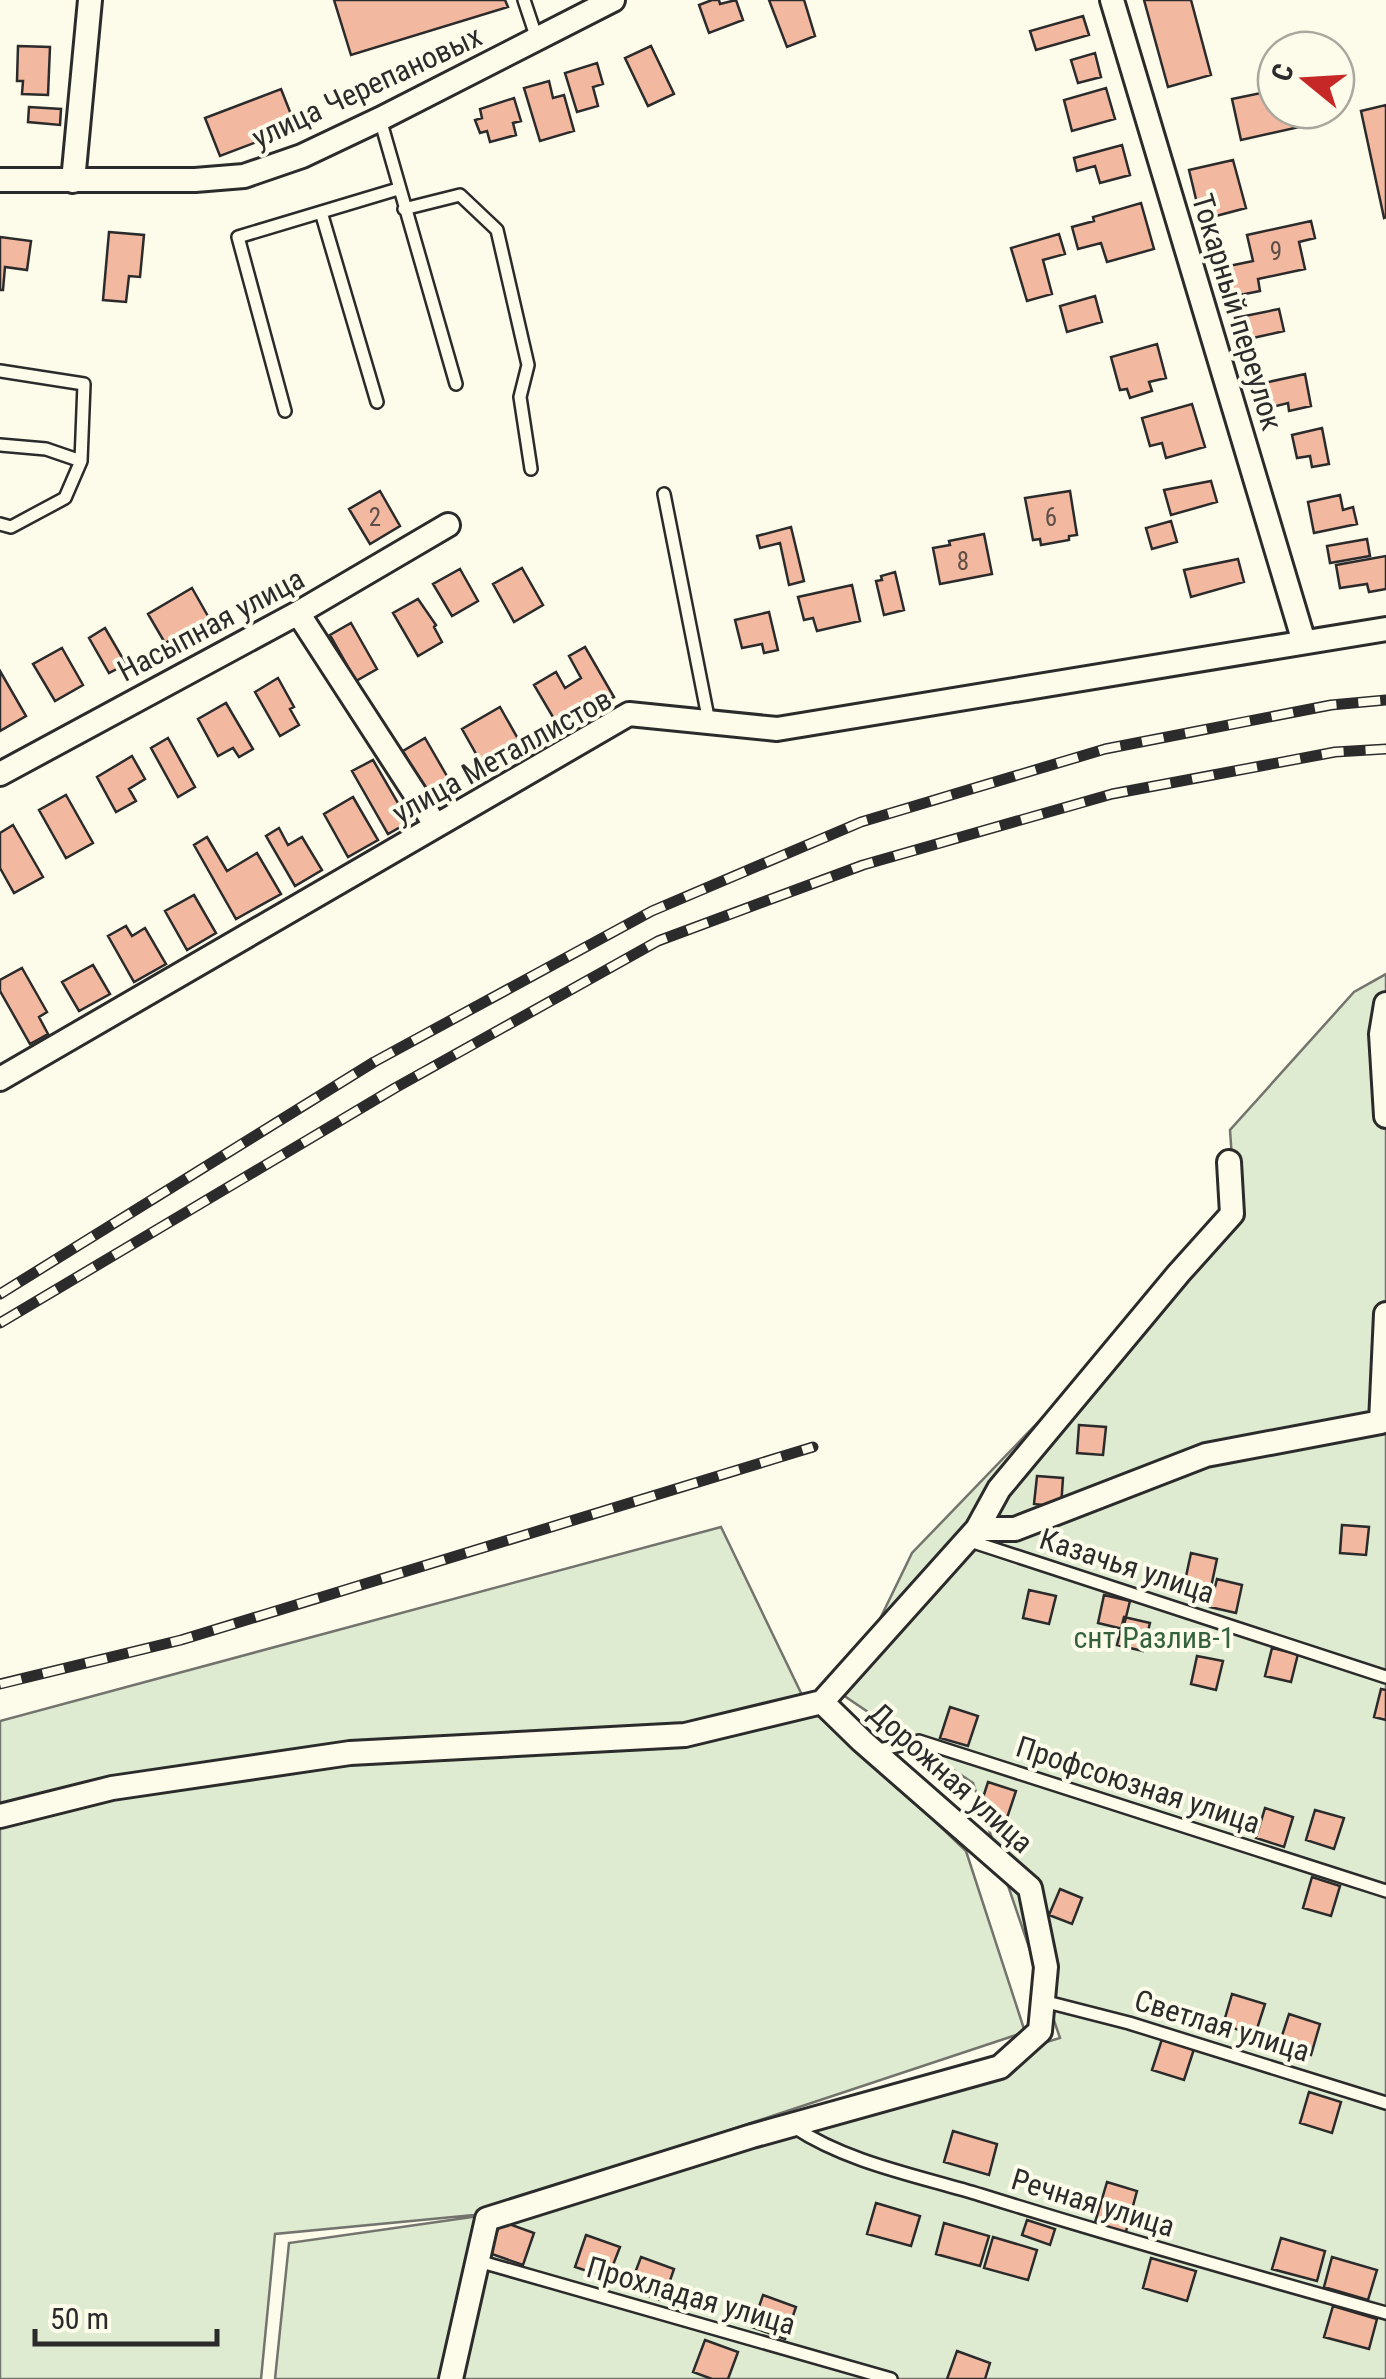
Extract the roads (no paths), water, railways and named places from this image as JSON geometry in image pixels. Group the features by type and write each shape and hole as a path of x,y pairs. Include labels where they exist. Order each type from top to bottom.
{"street":[{"path":"73,180 90,0"},
{"name":"улица Черепановых","path":"0,180 195,180 244,176 302,156 380,120 612,0"},
{"name":"Токарный переулок","path":"1112,0 1304,642"},
{"name":"Насыпная улица","path":"0,774 298,613 448,526"},
{"path":"298,613 436,826"},
{"name":"улица Металлистов","path":"0,1079 629,714 777,729 1386,629"},
{"path":"1386,1004 1381,1034 1386,1116"},
{"name":"Дорожная улица","path":"452,2379 487,2219 791,2125 1000,2067 1040,2032 1046,1968 1030,1888 822,1702 972,1535 1000,1489 1232,1214 1228,1162"},
{"path":"972,1535 1015,1529 1206,1455 1381,1422 1386,1314"},
{"path":"0,1816 112,1788 350,1753 685,1736 822,1702"}],"lane":[{"path":"524,0 537,40"},
{"path":"380,120 456,384"},
{"path":"285,412 238,237 398,189"},
{"path":"404,209 460,195 497,230 528,365 520,397 531,468"},
{"path":"321,212 377,402"},
{"path":"0,371 84,384 81,461 65,498 11,527 0,524"},
{"path":"0,445 46,450 81,461"},
{"path":"664,494 709,722"},
{"name":"Казачья улица","path":"972,1535 1386,1676"},
{"name":"Профсоюзная улица","path":"874,1751 919,1740 1386,1891"},
{"name":"Светлая улица","path":"1043,2001 1128,2023 1386,2103"},
{"name":"Речная улица","path":"791,2125 822,2146 1145,2246 1386,2313"},
{"name":"Прохладая улица","path":"478,2261 890,2379"}],"railway":[{"path":"0,1294 374,1062 652,911 861,822 1105,749 1331,705 1386,700"},
{"path":"0,1323 395,1088 658,941 863,865 1112,794 1335,752 1386,749"},
{"path":"0,1684 181,1640 813,1447"}],"park label":[{"name":"снт Разлив-1","path":"1154,1638"}]}
